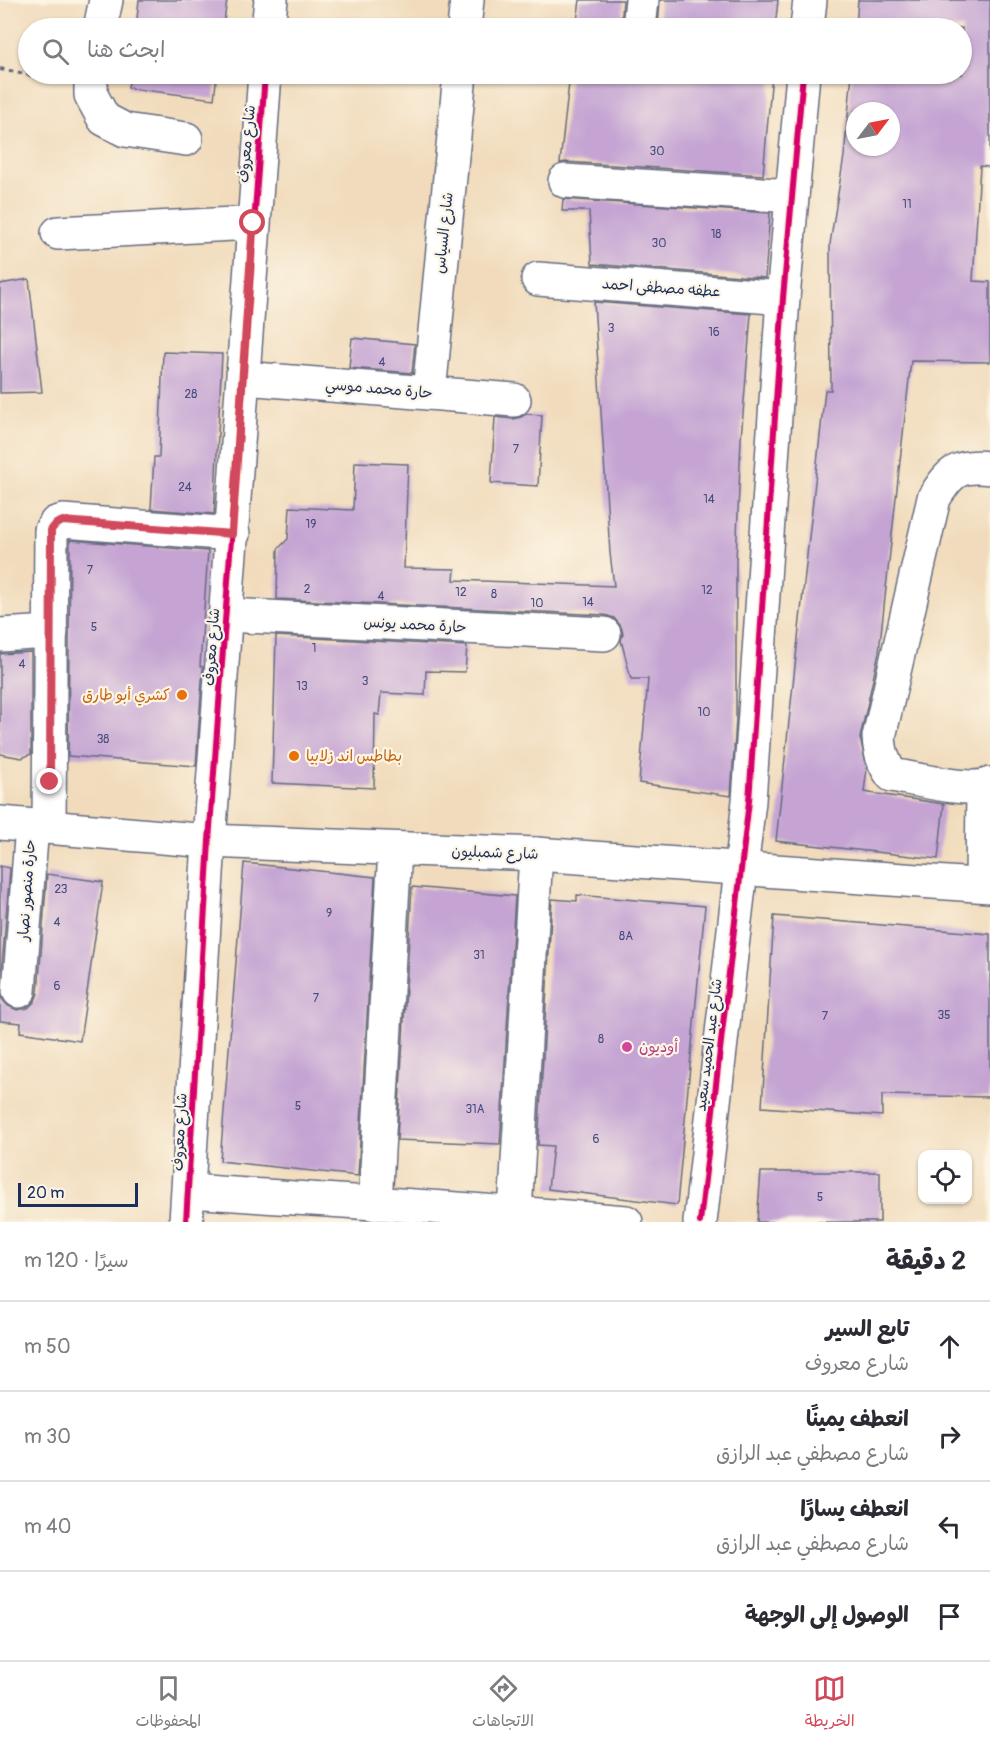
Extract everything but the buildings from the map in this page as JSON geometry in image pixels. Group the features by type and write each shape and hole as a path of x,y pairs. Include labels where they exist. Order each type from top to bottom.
{"street":[{"path":"102,18 106,0"},
{"path":"269,18 271,0"},
{"path":"466,18 467,0"},
{"path":"640,18 642,0"},
{"path":"808,18 810,0"},
{"path":"91,84 91,95 104,119 125,130 186,139"},
{"name":"شارع معروف","path":"188,1207 209,841 264,84"},
{"name":"شارع السياس","path":"429,393 459,84"},
{"name":"شارع عبد الحميد سعيد","path":"700,1222 750,801 783,298 802,84"},
{"path":"565,181 792,196"},
{"path":"58,232 253,223"},
{"name":"عطفه مصطفى احمد","path":"538,279 783,298"},
{"name":"حارة محمد موسي","path":"244,378 514,400"},
{"path":"986,886 987,785 969,788 892,775 884,764 879,737 934,498 943,483 955,472 971,465 990,468"},
{"name":"حارة منصور نصار","path":"19,991 41,826 51,632 51,530 63,521 232,534"},
{"name":"حارة محمد يونس","path":"226,615 604,634"},
{"path":"0,635 51,632"},
{"name":"شارع شمبليون","path":"0,823 209,841 536,854 986,886"},
{"path":"375,1204 395,849"},
{"path":"515,1212 536,854"},
{"path":"188,1207 375,1204 445,1216 515,1212 626,1222"}],"path":[{"path":"0,69 18,73"}],"cycle path":[{"path":"186,1222 209,841 264,84"},
{"path":"700,1222 749,801 783,298 802,84"}],"place":[{"name":"كشري أبو طارق","path":"182,695"},
{"name":"بطاطس اند زلابيا","path":"294,756"},
{"name":"أوديون","path":"627,1047"}],"route":[{"path":"50,782 51,530 63,521 232,534 253,223"}]}
